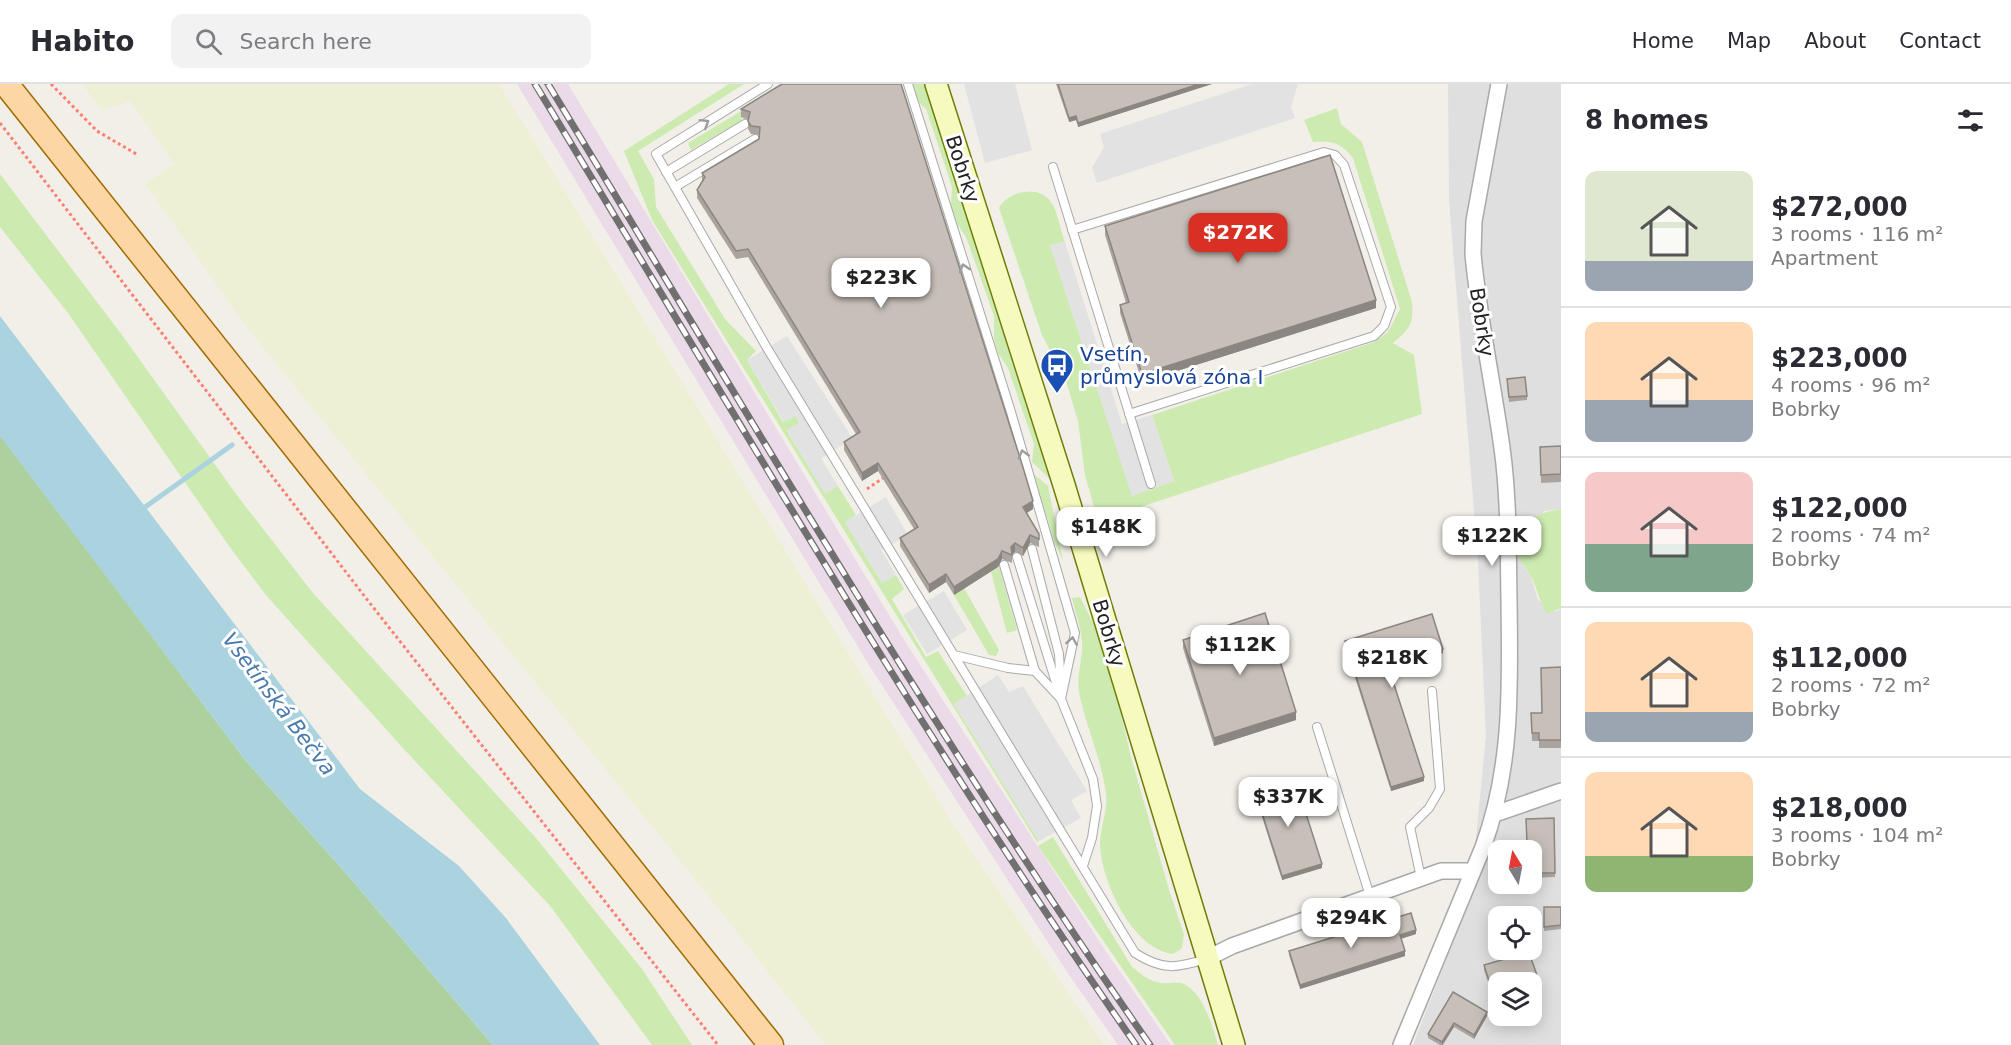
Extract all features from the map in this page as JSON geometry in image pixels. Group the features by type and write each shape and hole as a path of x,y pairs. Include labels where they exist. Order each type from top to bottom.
{"main road":[{"path":"6,84 771,1045"}],"street":[{"name":"Bobrky","path":"936,84 1060,474 1234,1045"},
{"name":"Bobrky","path":"1401,1045 1495,814 1504,773 1508,727 1508,524 1502,451 1473,254 1474,221 1499,84"},
{"path":"1495,814 1561,791"},
{"path":"1208,958 1232,946 1441,871 1473,871"}],"lane":[{"path":"768,84 656,154 767,348 1136,953 1152,964 1177,968 1208,958"},
{"path":"908,84 1011,412 1075,633 1061,699"},
{"path":"666,172 745,124"},
{"path":"675,187 754,139"},
{"path":"1072,230 1323,152 1335,155 1344,165 1391,307 1384,326 1374,336 1129,414"},
{"path":"1053,167 1150,484"},
{"path":"1032,549 1059,654 1061,699"},
{"path":"1017,557 1061,699 1093,779 1097,806 1092,838 1083,866"},
{"path":"1004,566 1035,671 1061,699"},
{"path":"954,655 1008,669 1035,671"},
{"path":"1421,878 1410,827 1429,808 1440,789 1432,691"},
{"path":"1317,727 1370,896"}],"path":[{"path":"51,84 97,131 138,155"},
{"path":"0,123 369,602 718,1045"},
{"path":"857,495 883,478"}],"shaded area":[{"path":"517,84 568,84 906,643 1105,950 1171,1045 1118,1045 1069,975 869,665"},
{"path":"964,84 1015,84 1032,150 985,163"},
{"path":"1252,84 1298,84 1291,107 1295,118 1097,183 1092,168 1104,147 1100,134"},
{"path":"1448,84 1561,84 1561,509 1544,511 1521,562 1531,577 1538,600 1556,612 1561,608 1561,1045 1413,1045 1470,898 1486,736 1478,561 1449,200"},
{"path":"1065,242 1122,424 1152,415 1174,481 1132,496 1050,245"},
{"path":"787,336 853,439 821,458 838,486 825,494 787,430 800,422 795,416 784,422 747,360"},
{"path":"886,497 908,535 881,550 896,575 882,583 845,522"},
{"path":"944,591 967,630 927,654 903,615"},
{"path":"998,675 1009,692 1023,686 1087,791 1071,800 1081,818 1039,841 954,704"}],"green space":[{"path":"82,84 499,84 955,827 1104,1045 825,1045 714,903 244,324 145,184 174,164 130,101 102,111"},
{"path":"729,84 744,84 638,151 654,179 656,207 725,319 756,351 747,360 783,422 795,416 800,423 787,431 825,493 838,486 856,515 845,522 882,583 896,575 904,589 892,599 926,657 938,651 967,696 954,704 1039,841 1037,842 652,220 624,151"},
{"path":"786,84 741,117 743,120 691,150 688,143"},
{"path":"912,84 927,84 1050,479 1032,462 1034,444 1008,368 998,353 994,339 994,316 966,237 957,224 951,205 952,187 926,109 918,102"},
{"path":"1337,108 1341,124 1362,142 1412,302 1409,326 1393,343 1414,355 1422,414 1098,521 1085,475 1078,421 1066,381 1042,335 999,208 1009,197 1024,192 1046,196 1053,206 1065,242 1050,245 1132,495 1174,481 1152,415 1374,342 1388,332 1400,309 1353,158 1335,144 1313,142 1304,120"},
{"path":"0,174 122,335 239,498 313,593 536,838 642,969 692,1045 652,1045 551,907 401,746 265,594 229,546 68,313 0,227"},
{"path":"0,435 246,761 493,1045 0,1045"},
{"path":"1034,474 1048,486 1063,560 1055,544"},
{"path":"1561,509 1561,608 1547,614 1532,580 1517,555 1516,539 1519,531 1530,520 1546,512"},
{"path":"999,567 1017,630 1007,633 991,572"},
{"path":"964,588 999,650 996,656 989,655 954,595"},
{"path":"1080,597 1106,649 1131,757 1184,934 1182,948 1173,954 1158,949 1144,940 1132,927 1113,894 1106,876 1100,844 1106,794 1079,690 1082,642 1072,598"},
{"path":"1053,837 1132,967 1153,981 1182,983 1191,988 1206,1011 1218,1045 1175,1045 1038,846"}],"water":[{"name":"Vsetínská Bečva","path":"0,316 360,789 459,866 506,918 600,1045 493,1045 246,761 0,436"}],"building":[{"path":"782,84 901,84 1033,501 1023,507 1039,534 1039,539 1030,535 1023,548 1015,543 1011,547 1012,555 1002,551 998,559 954,587 946,574 929,585 900,538 918,527 878,463 862,473 844,442 860,432 748,249 736,251 697,190 705,177 702,173 759,139 760,127 751,126 748,121 750,112 741,109"},
{"path":"1058,84 1199,84 1078,123 1076,116 1069,118"},
{"path":"1330,155 1376,300 1142,374 1120,305 1129,302 1105,226"},
{"path":"1525,377 1527,396 1509,397 1507,379"},
{"path":"1561,446 1561,474 1541,475 1540,447"},
{"path":"1265,613 1296,712 1214,738 1183,640"},
{"path":"1432,614 1443,649 1388,666 1424,777 1391,787 1345,641"},
{"path":"1561,667 1561,740 1539,740 1539,733 1532,733 1531,713 1542,713 1541,668"},
{"path":"1295,779 1322,864 1282,876 1255,791"},
{"path":"1554,818 1555,873 1542,873 1542,840 1527,840 1526,819"},
{"path":"1544,907 1561,907 1561,925 1544,927"},
{"path":"1411,913 1416,930 1400,935 1405,951 1300,985 1289,951"},
{"path":"1502,960 1532,960 1536,972 1488,972 1488,978 1484,965"},
{"path":"1453,992 1487,1012 1474,1035 1454,1023 1442,1042 1428,1034"}],"waterway":[{"path":"141,510 232,445"}],"railway":[{"path":"535,84 903,690 1056,928 1136,1045"},
{"path":"548,84 916,690 1070,928 1150,1045"}],"place":[{"name":"Vsetín, průmyslová zóna I","path":"1057,394"}]}
